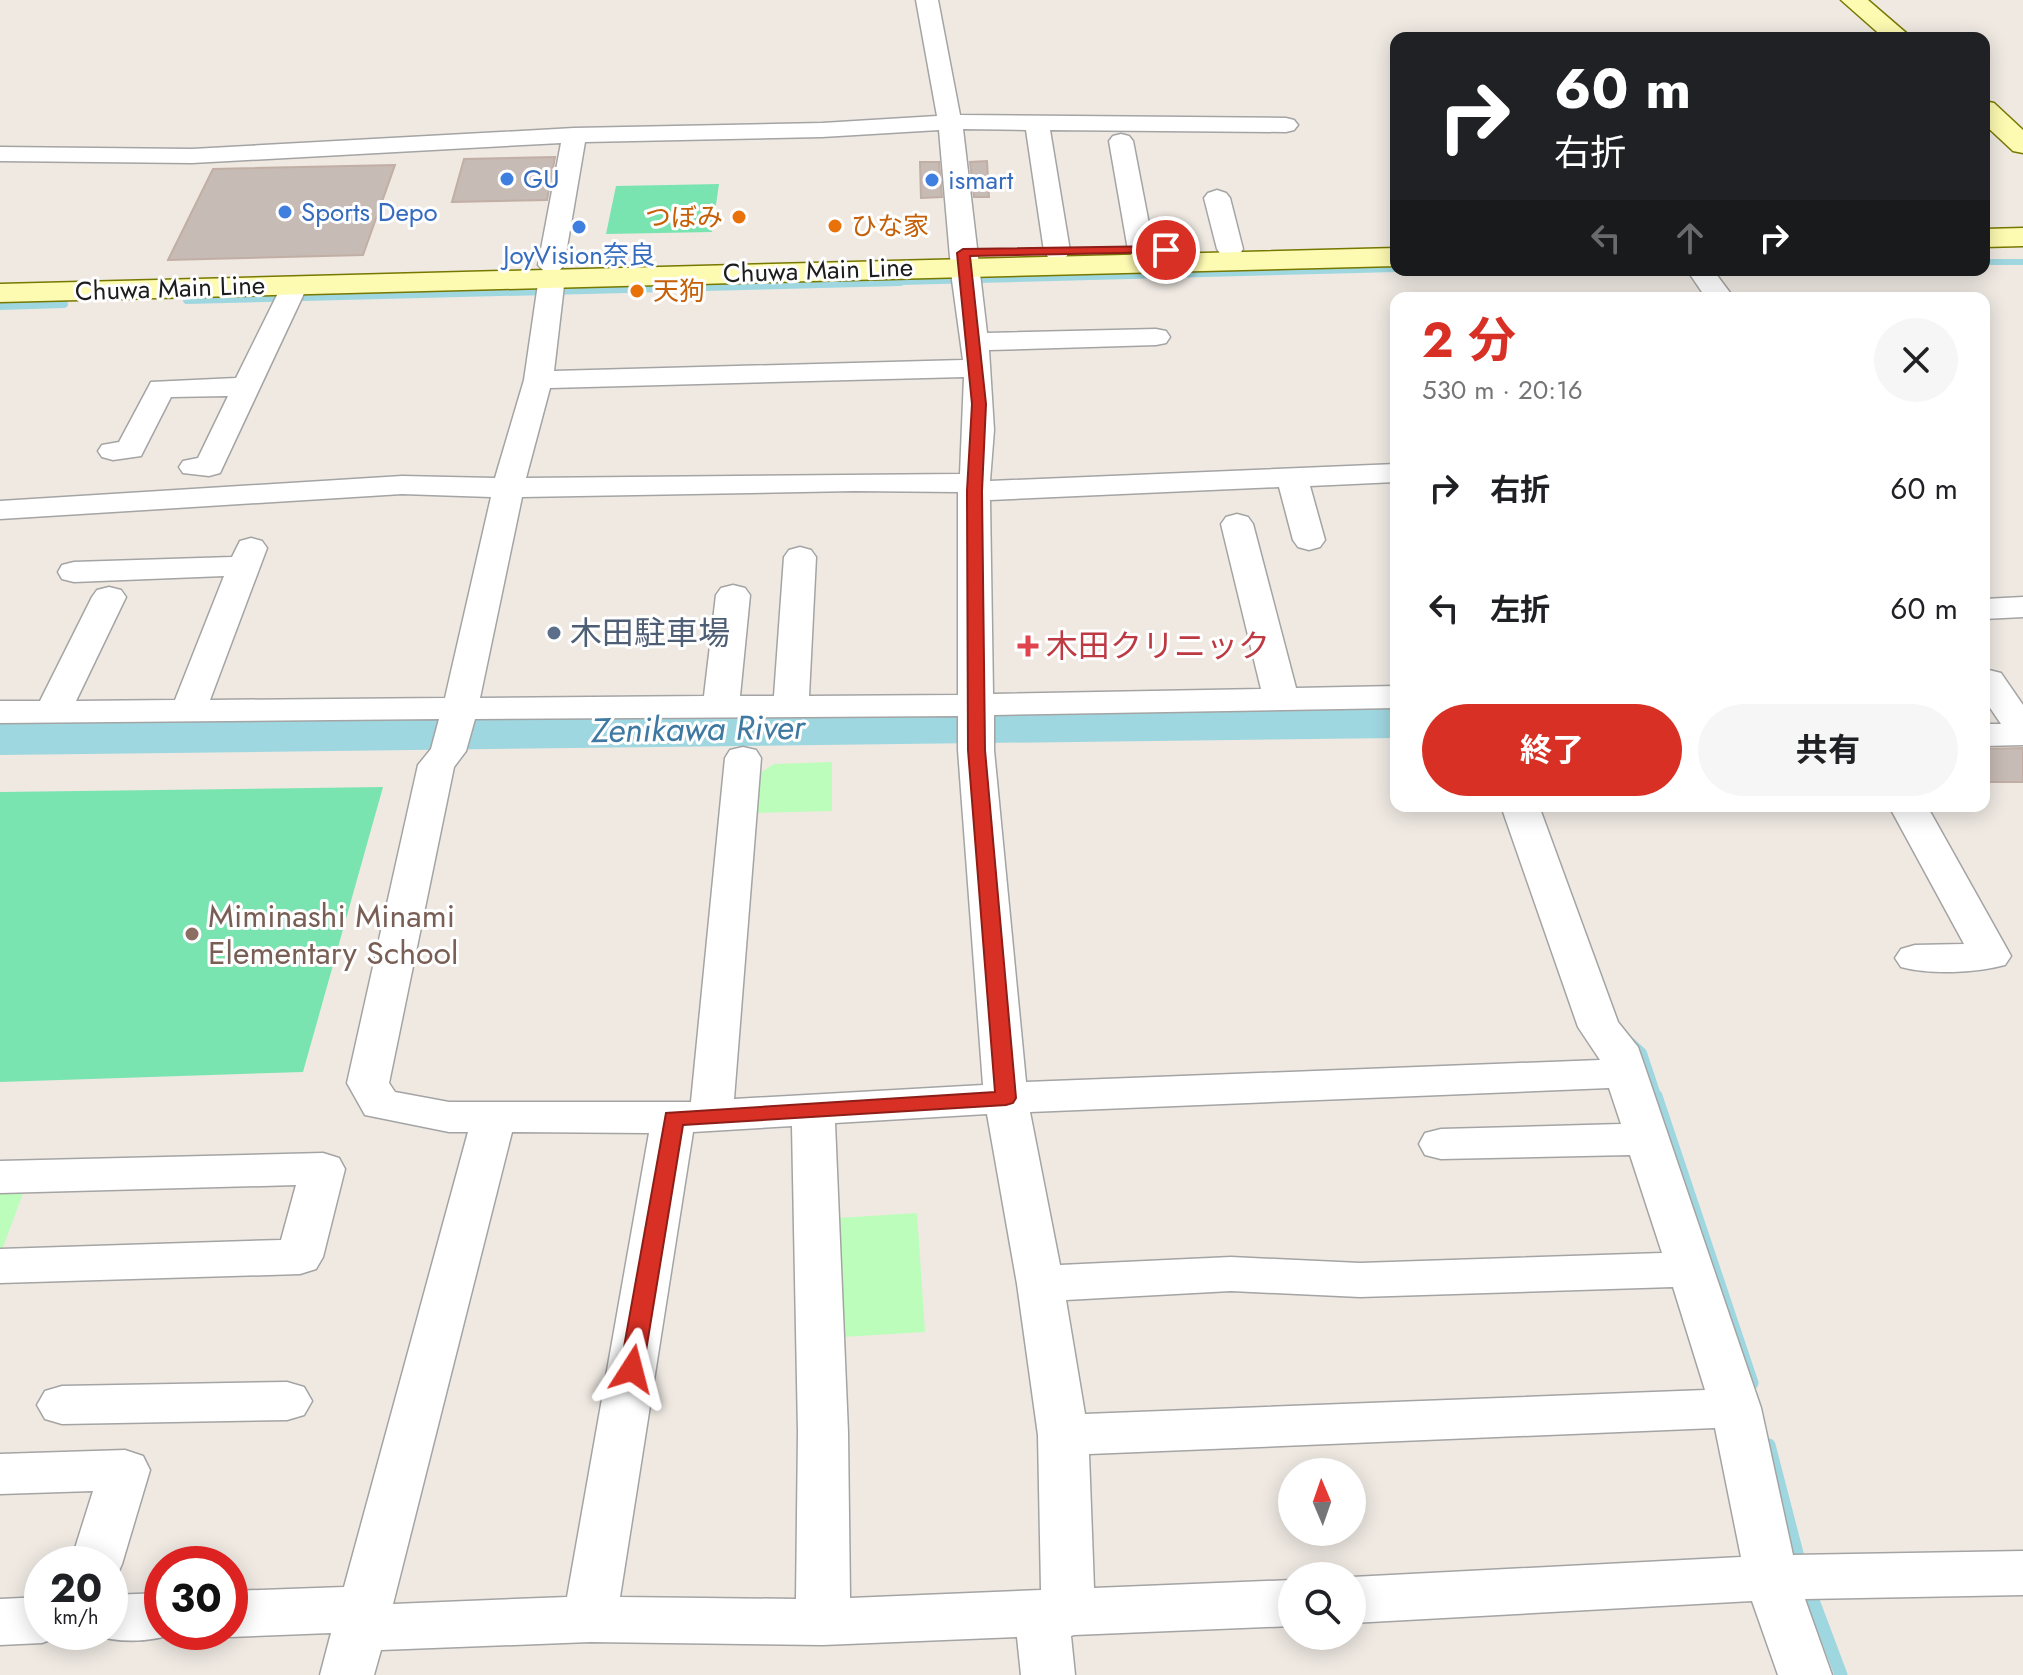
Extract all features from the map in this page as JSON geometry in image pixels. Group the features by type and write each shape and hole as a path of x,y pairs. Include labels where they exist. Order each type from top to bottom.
{"main road":[{"path":"1853,0 1892,32"},
{"path":"1990,115 2023,145"},
{"path":"1990,238 2023,237"},
{"name":"Chuwa Main Line","path":"964,269 1057,251 1390,247"},
{"path":"1990,250 2023,249"},
{"name":"Chuwa Main Line","path":"0,293 291,293 550,280 1390,257"},
{"name":"Chuwa Main Line","path":"0,281 550,280"}],"street":[{"path":"927,0 950,122 976,355 976,721 1006,1098 1040,1284 1063,1435 1055,1615 1048,1675"},
{"path":"0,154 192,156 574,135 822,130 950,122 1286,125"},
{"path":"1037,123 1057,251"},
{"path":"574,135 550,280 538,380 508,488 456,723 436,765 368,1083 377,1099 449,1117 692,1117 1006,1098 1626,1073"},
{"path":"1121,141 1141,250"},
{"path":"1217,198 1230,249"},
{"path":"194,467 209,467 291,293"},
{"path":"538,380 976,355 1156,337"},
{"path":"113,451 130,450 161,388 246,387"},
{"path":"0,510 402,485 508,488 854,482 975,487 1390,473"},
{"path":"1292,478 1309,540"},
{"path":"1237,524 1281,700"},
{"path":"74,572 248,557 189,710"},
{"path":"791,704 800,557"},
{"path":"721,705 733,595"},
{"path":"53,711 109,597"},
{"path":"1990,609 2023,607"},
{"path":"0,712 189,710 456,723 721,705 791,704 976,721 1281,700 1390,697"},
{"path":"590,1619 692,1117 743,758"},
{"path":"1522,812 1599,1027 1617,1047 1736,1408 1771,1578 1805,1675"},
{"path":"1911,812 1991,956 1915,958"},
{"path":"813,1109 823,1432 823,1622"},
{"path":"357,1637 494,1118"},
{"path":"1441,1144 1647,1139"},
{"path":"0,1177 323,1169 300,1257 0,1266"},
{"path":"1040,1284 1231,1274 1360,1280 1690,1269"},
{"path":"62,1405 287,1401"},
{"path":"1063,1435 1736,1408"},
{"path":"0,1474 125,1470 102,1546"},
{"path":"1366,1599 1771,1578 2023,1573"},
{"path":"248,1617 357,1637 590,1619 823,1622 1278,1604"},
{"path":"0,1622 24,1621"}],"green space":[{"path":"719,184 712,232 606,234 616,186"},
{"path":"832,762 832,811 754,813 757,775 774,764"},
{"name":"Miminashi Minami Elementary School","path":"383,787 303,1072 0,1082 0,792"},
{"path":"25,1188 2,1250 0,1250 0,1189"},
{"path":"917,1213 925,1332 842,1337 838,1218"}],"building":[{"name":"GU","path":"555,157 547,200 452,202 464,159"},
{"path":"987,161 989,197 974,197 970,162"},
{"name":"ismart","path":"920,162 939,162 942,197 921,198"},
{"name":"Sports Depo","path":"395,165 363,255 168,260 213,169"},
{"path":"2023,748 2023,782 1990,782 1990,749"}],"waterway":[{"path":"1990,262 2023,262"},
{"path":"857,283 1390,269"},
{"path":"857,283 900,282"},
{"path":"187,300 857,283"},
{"path":"822,284 857,283"},
{"path":"0,306 64,304"},
{"name":"Zenikawa River","path":"0,737 1390,721"},
{"path":"1630,1042 1642,1053 1657,1098"},
{"path":"1656,1096 1752,1383"},
{"path":"1769,1445 1800,1565"},
{"path":"1808,1587 1841,1675"}],"place":[{"name":"GU","path":"507,179"},
{"name":"ismart","path":"932,180"},
{"name":"Sports Depo","path":"285,212"},
{"name":"つぼみ","path":"739,217"},
{"name":"ひな家","path":"835,226"},
{"name":"JoyVision奈良","path":"579,227"},
{"name":"天狗","path":"637,291"},
{"name":"木田駐車場","path":"554,633"},
{"name":"木田クリニック","path":"1028,646"},
{"name":"Miminashi Minami Elementary School","path":"192,934"}],"route":[{"path":"632,1369 673,1118 1006,1098 976,750 974,491 979,404 978,368 963,253 1166,250"}]}
